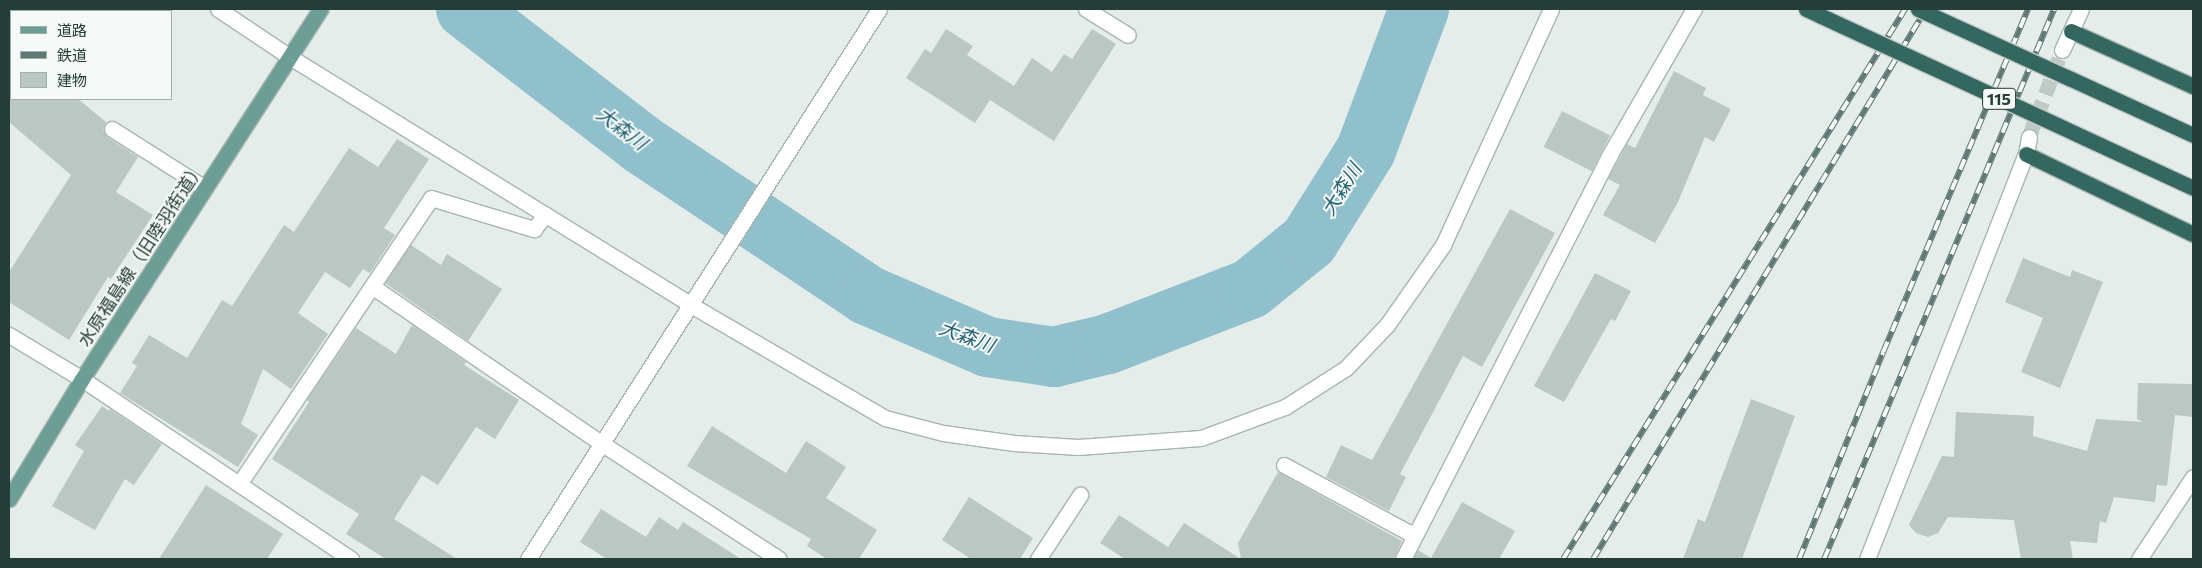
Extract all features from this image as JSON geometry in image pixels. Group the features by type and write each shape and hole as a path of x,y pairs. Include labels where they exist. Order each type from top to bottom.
{"highway":[{"name":"115","path":"1806,9 2193,188"},
{"path":"1918,9 2193,135"},
{"path":"2071,31 2193,86"},
{"path":"2026,154 2193,234"}],"main road":[{"name":"水原福島線（旧陸羽街道）","path":"9,499 82,379 320,9"}],"street":[{"path":"218,9 290,57 690,305 884,418 943,433 1014,443 1078,447 1201,438 1233,428 1285,407 1346,368 1387,325 1443,245 1551,9"},
{"path":"528,559 879,9"},
{"path":"1086,9 1128,36"},
{"path":"1403,559 1609,156 1694,9"},
{"path":"2062,50 2081,9"},
{"path":"112,129 206,188"},
{"path":"1867,559 2026,154 2029,136"},
{"path":"238,484 373,287 431,198 534,229 545,215"},
{"path":"373,287 601,442 779,559"},
{"path":"9,335 82,379 351,559"},
{"path":"1284,465 1408,532 1416,534"},
{"path":"2139,559 2193,478"},
{"path":"1038,559 1080,496"}],"building":[{"path":"946,29 973,46 967,55 1014,86 1032,58 1052,72 1064,54 1072,59 1092,29 1116,44 1054,141 990,100 975,123 906,78 925,49 931,53"},
{"path":"1674,71 1706,88 1703,95 1731,109 1714,142 1705,137 1678,202 1655,243 1603,215 1620,185 1608,179 1627,144 1635,148"},
{"path":"9,99 79,100 106,122 103,129 107,137 138,157 116,192 153,215 111,279 108,277 69,340 9,302 9,272 71,175 9,122"},
{"path":"1562,111 1610,136 1592,171 1544,147"},
{"path":"397,139 429,159 384,228 395,235 370,273 363,269 350,288 325,272 298,313 328,334 291,389 263,369 241,424 258,435 238,467 120,393 137,366 132,363 149,335 187,358 222,300 232,306 284,225 294,232 349,148 378,167"},
{"path":"1510,209 1555,233 1482,367 1463,356 1400,474 1406,477 1389,511 1326,477 1341,445 1372,460"},
{"path":"411,245 441,265 447,254 502,289 468,341 385,283"},
{"path":"2023,258 2070,277 2072,270 2103,282 2060,388 2021,372 2043,318 2005,302"},
{"path":"1595,273 1631,291 1615,321 1611,319 1564,402 1534,386"},
{"path":"412,325 466,362 464,365 519,400 495,439 476,427 438,485 422,475 394,519 457,559 386,559 346,534 359,514 272,459 309,402 307,400 356,328 396,354"},
{"path":"2138,383 2193,384 2193,417 2175,415 2167,486 2157,485 2155,502 2114,497 2106,523 2100,521 2097,543 2070,541 2073,559 2021,559 2014,520 1948,517 1938,533 1928,537 1916,533 1909,525 1942,456 1954,457 1956,412 2034,416 2033,436 2087,451 2096,419 2143,422 2137,419"},
{"path":"1751,399 1795,416 1742,559 1683,559 1698,519 1705,522"},
{"path":"102,406 109,411 110,409 162,444 134,485 125,479 95,530 52,506 84,451 75,445"},
{"path":"712,426 786,473 806,441 846,467 826,498 877,530 859,559 827,559 807,546 811,539 687,466"},
{"path":"1278,472 1402,541 1394,559 1241,559 1238,543"},
{"path":"206,485 283,534 267,559 159,559"},
{"path":"969,497 1033,538 1020,559 971,559 942,540"},
{"path":"1462,502 1515,531 1499,559 1413,559 1418,550 1431,558"},
{"path":"601,509 646,537 659,517 678,530 683,522 741,559 607,559 580,542"},
{"path":"1119,515 1168,547 1184,523 1241,559 1125,559 1100,543"}],"waterway":[{"name":"大森川","path":"466,9 641,144 867,295 988,347 1054,357 1108,344 1250,289 1309,241 1366,150 1419,9"}],"tunnel":[{"path":"2029,137 2062,50"}],"railway":[{"path":"1563,559 1905,9"},
{"path":"1593,559 1926,9"},
{"path":"1799,559 1883,352 2028,9"},
{"path":"1824,559 2054,9"}]}
